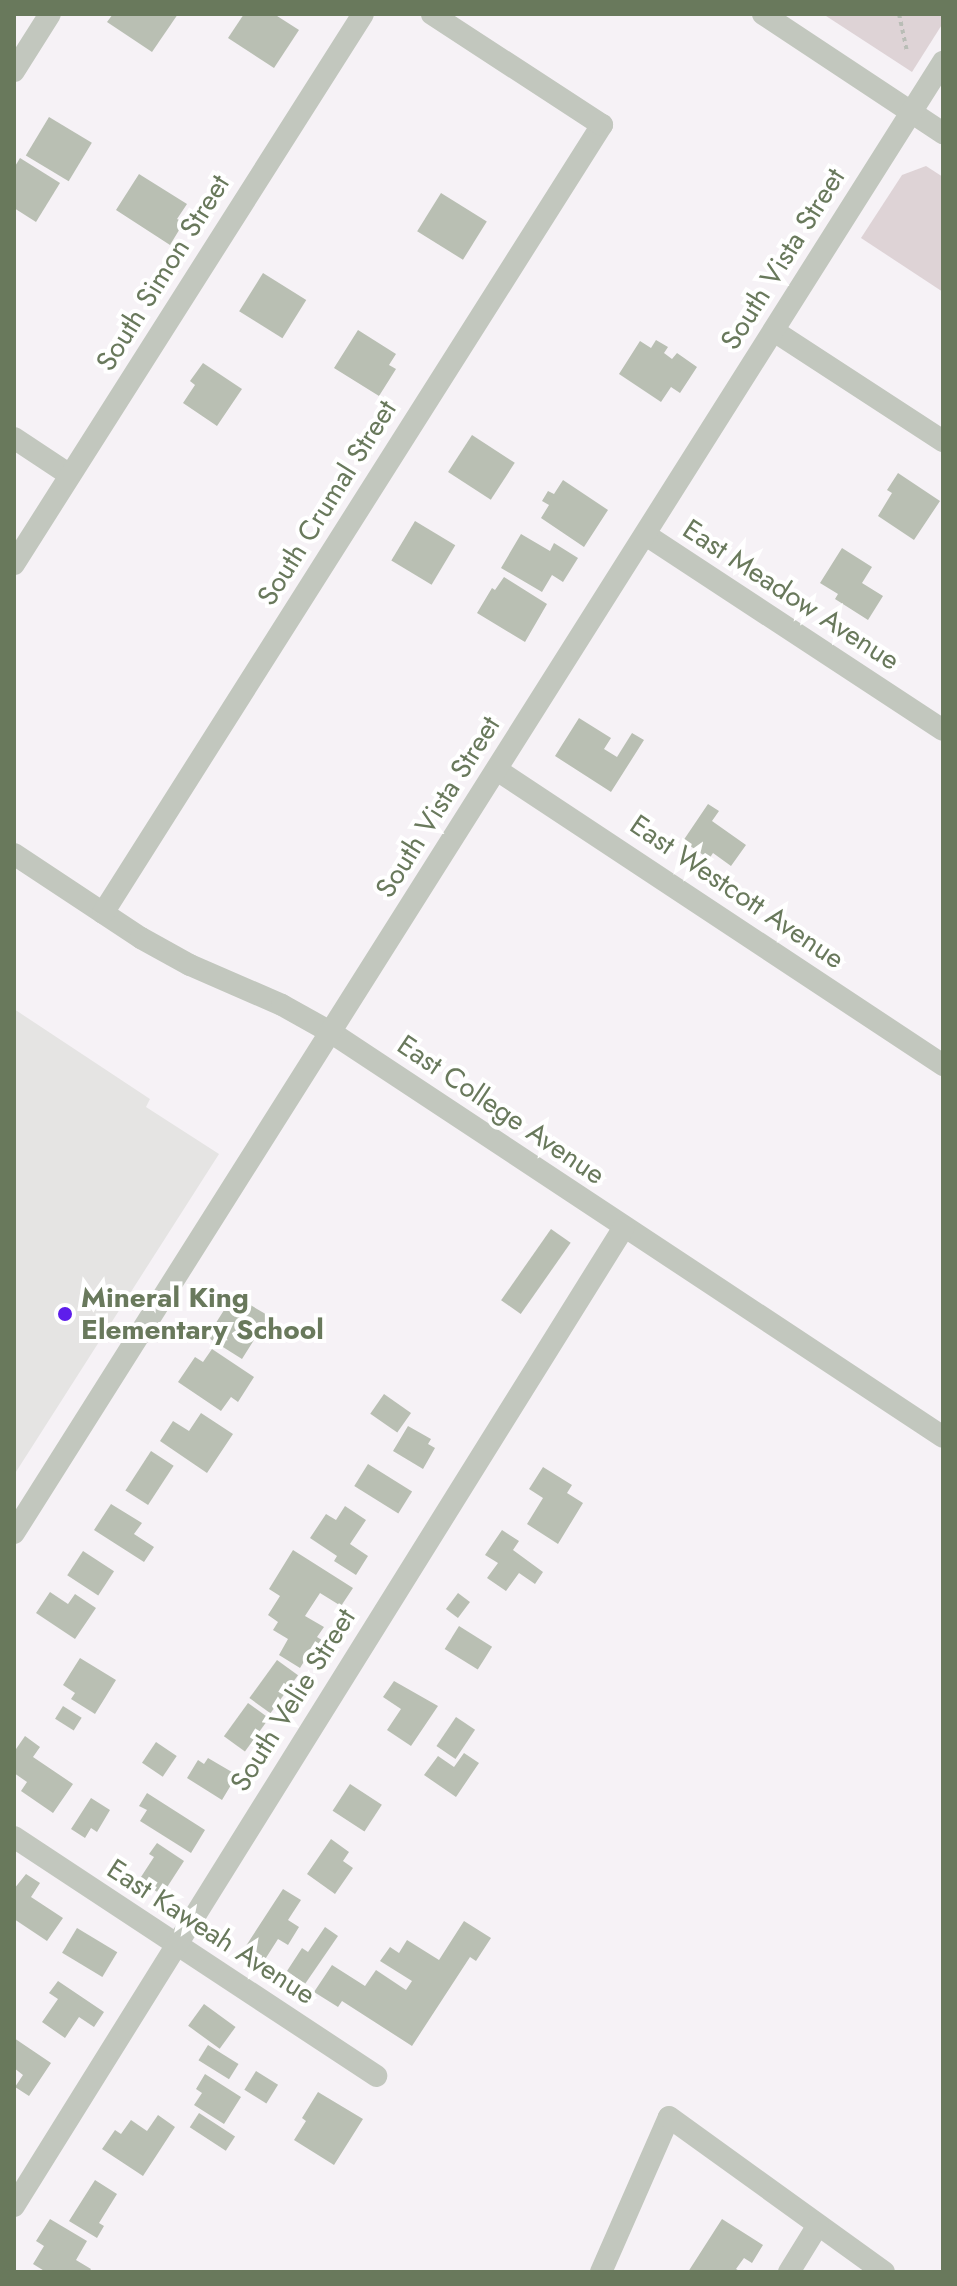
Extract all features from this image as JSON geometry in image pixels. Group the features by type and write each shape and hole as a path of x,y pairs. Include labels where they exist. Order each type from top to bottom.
{"street":[{"path":"14,71 50,14"},
{"name":"South Simon Street","path":"14,564 363,14"},
{"name":"South Crumal Street","path":"103,913 602,125 432,14"},
{"path":"763,14 943,133"},
{"name":"South Vista Street","path":"14,1533 943,62"},
{"path":"774,331 943,441"},
{"path":"14,438 70,475"},
{"name":"East Meadow Avenue","path":"646,535 943,730"},
{"name":"East Westcott Avenue","path":"497,770 943,1065"},
{"name":"East College Avenue","path":"14,854 103,913 190,965 282,1005 332,1033 943,1437"},
{"name":"South Velie Street","path":"14,2206 624,1227"},
{"name":"East Kaweah Avenue","path":"14,1837 376,2076"},
{"path":"601,2272 669,2117 883,2272"},
{"path":"789,2272 818,2225"}],"path":[{"path":"899,14 907,51"}],"shaded area":[{"path":"823,14 943,14 943,23 912,72"},
{"path":"926,166 943,177 943,292 861,238 902,175"},
{"name":"Mineral King Elementary School","path":"14,1009 150,1099 146,1107 219,1154 14,1475"}],"building":[{"path":"113,14 178,14 152,52 107,22"},
{"path":"244,14 274,14 299,30 274,68 228,38"},
{"path":"49,117 92,143 69,181 26,156"},
{"path":"20,158 60,183 36,222 14,208 14,168"},
{"path":"139,174 187,204 177,219 184,222 170,245 116,210"},
{"path":"441,193 487,222 463,260 417,231"},
{"path":"263,273 306,300 282,338 239,311"},
{"path":"358,330 396,354 389,365 396,369 379,396 334,368"},
{"path":"656,340 668,347 664,353 672,359 677,353 697,367 680,393 671,387 661,402 619,374 640,341 651,348"},
{"path":"203,363 242,389 217,426 183,403 195,385 190,381"},
{"path":"472,435 515,463 491,500 448,472"},
{"path":"898,473 940,501 914,540 878,516 892,493 887,490"},
{"path":"563,480 608,510 584,547 541,518 549,505 542,501 548,491 554,494"},
{"path":"415,521 455,545 432,585 391,560"},
{"path":"521,534 550,551 554,543 578,558 563,582 552,575 542,592 501,568"},
{"path":"842,548 872,567 862,583 883,596 868,620 835,599 838,594 820,583"},
{"path":"504,577 547,604 525,642 477,613 492,588 495,590"},
{"path":"579,718 611,738 604,749 617,757 632,733 644,740 611,792 555,756"},
{"path":"708,804 719,811 712,821 746,845 731,866 713,853 709,859 683,841"},
{"path":"551,1229 571,1243 521,1314 501,1300"},
{"path":"247,1303 269,1316 242,1359 207,1337 226,1307 240,1315"},
{"path":"212,1349 254,1377 238,1402 231,1397 221,1411 178,1382 195,1357 203,1362"},
{"path":"384,1394 411,1413 397,1433 370,1414"},
{"path":"201,1413 233,1434 207,1473 160,1441 173,1421 189,1431"},
{"path":"408,1426 431,1439 428,1444 435,1448 423,1469 393,1451"},
{"path":"151,1451 174,1466 148,1505 125,1490"},
{"path":"368,1464 412,1492 398,1514 354,1486"},
{"path":"543,1467 572,1485 567,1493 583,1503 558,1544 527,1524 543,1498 529,1489"},
{"path":"111,1504 142,1523 134,1534 154,1547 144,1562 94,1530"},
{"path":"345,1506 366,1520 350,1544 368,1556 356,1575 334,1561 337,1556 310,1538 326,1514 336,1520"},
{"path":"502,1530 519,1541 513,1550 543,1572 535,1584 519,1573 506,1591 487,1578 498,1563 485,1555"},
{"path":"293,1550 353,1588 341,1606 320,1593 305,1616 324,1627 317,1637 325,1642 314,1659 308,1655 300,1668 279,1655 288,1639 273,1630 278,1622 268,1615 280,1596 269,1589"},
{"path":"83,1551 114,1571 98,1595 67,1575"},
{"path":"50,1592 68,1604 75,1594 96,1608 75,1639 36,1613"},
{"path":"458,1593 470,1602 458,1618 446,1609"},
{"path":"459,1626 492,1647 478,1670 445,1649"},
{"path":"80,1658 116,1680 95,1714 71,1699 75,1693 63,1685"},
{"path":"277,1660 298,1675 270,1713 249,1698"},
{"path":"394,1681 438,1706 411,1746 387,1730 401,1709 383,1697"},
{"path":"248,1703 269,1718 245,1751 224,1736"},
{"path":"63,1706 82,1718 74,1730 55,1719"},
{"path":"456,1717 475,1730 455,1759 436,1746"},
{"path":"25,1736 40,1747 33,1757 73,1784 53,1813 21,1791 27,1782 14,1773 14,1752"},
{"path":"156,1742 177,1756 163,1777 142,1763"},
{"path":"464,1753 479,1763 456,1797 424,1775 438,1756 454,1767"},
{"path":"208,1758 237,1775 222,1800 187,1778 198,1760 204,1764"},
{"path":"350,1784 382,1805 364,1832 333,1811"},
{"path":"147,1793 205,1830 191,1853 140,1821 147,1810 139,1806"},
{"path":"91,1798 110,1810 97,1832 91,1828 85,1838 71,1829"},
{"path":"331,1839 349,1852 343,1861 353,1868 335,1894 307,1874"},
{"path":"157,1843 184,1861 162,1895 139,1880 154,1857 149,1854"},
{"path":"26,1874 40,1883 31,1897 63,1918 47,1941 14,1919 14,1889"},
{"path":"283,1889 301,1900 288,1920 299,1927 288,1945 278,1939 264,1961 244,1949"},
{"path":"464,1921 491,1938 476,1961 470,1957 412,2046 342,2001 338,2007 314,1992 332,1965 365,1986 376,1970 406,1990 412,1981 380,1961 390,1947 399,1953 407,1940 439,1960"},
{"path":"325,1927 338,1936 305,1984 287,1971 302,1948 308,1952"},
{"path":"77,1928 117,1952 102,1977 62,1953"},
{"path":"58,1981 104,2012 94,2027 79,2017 65,2038 42,2022 58,1999 49,1993"},
{"path":"204,2004 236,2027 220,2049 188,2026"},
{"path":"14,2038 51,2063 29,2096 15,2087 23,2075 14,2068"},
{"path":"208,2045 239,2064 229,2079 198,2060"},
{"path":"256,2071 278,2085 266,2103 244,2090"},
{"path":"205,2074 241,2097 224,2124 194,2105 202,2093 196,2089"},
{"path":"318,2092 363,2119 334,2165 294,2140 306,2121 302,2118"},
{"path":"199,2113 235,2136 226,2151 190,2127"},
{"path":"158,2115 175,2127 143,2176 102,2149 115,2130 121,2134 131,2120 147,2131"},
{"path":"95,2180 117,2194 99,2223 104,2226 97,2238 69,2221"},
{"path":"50,2219 87,2241 76,2260 91,2269 89,2272 46,2272 33,2264 44,2246 36,2241"},
{"path":"722,2219 763,2245 752,2263 744,2258 736,2269 741,2272 688,2272"}],"place":[{"name":"Mineral King Elementary School","path":"65,1314"}]}
